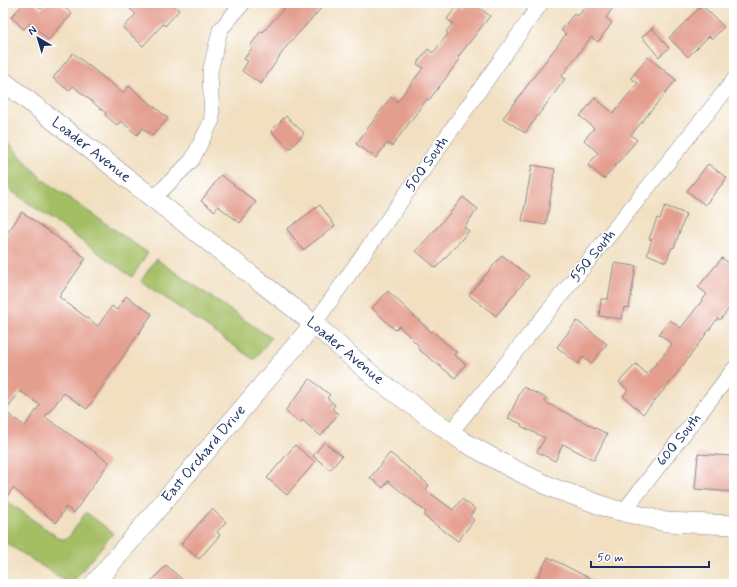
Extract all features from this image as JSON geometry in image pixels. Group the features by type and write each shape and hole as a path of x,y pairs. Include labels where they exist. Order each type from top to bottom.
{"street":[{"path":"153,199 192,160 212,120 210,72 220,30 243,3"},
{"name":"500 South","path":"314,324 541,3"},
{"name":"550 South","path":"451,432 734,80"},
{"name":"Loader Avenue","path":"3,81 314,324 379,381 464,442 515,470 553,488 597,504 666,522 734,525"},
{"name":"East Orchard Drive","path":"94,584 314,324"},
{"name":"600 South","path":"624,511 734,369"}],"green space":[{"path":"3,137 42,179 148,253 132,277 3,185"},
{"path":"156,259 271,338 255,359 141,281"},
{"path":"7,501 60,539 69,537 86,512 113,533 70,584 3,541 3,507"}],"building":[{"path":"24,3 34,3 41,9 47,3 59,3 72,14 48,40 30,23 24,29 11,17"},
{"path":"123,3 172,3 179,10 165,26 163,24 143,46 123,28 136,14"},
{"path":"289,3 326,3 286,47 261,84 242,71 248,61 244,59 252,48 250,46 261,31 263,32"},
{"path":"467,3 473,3 490,16 458,57 460,59 429,100 427,99 392,146 387,143 376,158 356,144 391,97 397,102 423,68 417,64 428,49 433,53 448,34 446,32 453,23 447,19 458,5 462,9"},
{"path":"588,3 616,3 606,18 612,23 598,42 591,37 561,77 565,79 525,133 503,118 566,34 561,30 574,14 578,16"},
{"path":"702,5 724,27 712,39 709,36 688,57 669,38"},
{"path":"652,28 669,48 659,57 642,37"},
{"path":"73,53 123,93 129,86 168,118 152,136 143,128 137,135 121,121 117,125 105,115 106,113 73,86 69,91 53,78"},
{"path":"648,57 676,80 631,135 637,140 604,179 588,165 598,153 584,140 594,128 580,116 595,98 613,113 638,83 631,78"},
{"path":"286,116 304,133 290,149 271,131"},
{"path":"708,164 727,178 705,205 687,191"},
{"path":"532,165 555,169 546,225 522,221"},
{"path":"221,175 256,202 240,223 218,206 215,211 201,201"},
{"path":"463,197 478,209 464,227 469,231 436,268 416,251"},
{"path":"320,205 335,226 303,250 287,229"},
{"path":"665,206 686,214 674,248 672,247 666,262 647,254 652,240 649,239 657,218 660,219"},
{"path":"22,212 86,258 59,297 98,326 112,306 117,310 126,296 152,314 87,409 64,393 45,417 109,462 74,513 66,507 56,523 13,488 3,502 3,239","holes":["20,391 40,405 25,426 5,412"]},
{"path":"502,255 529,276 496,316 469,295"},
{"path":"722,258 734,267 734,302 720,320 718,318 669,384 643,414 623,396 628,390 619,382 636,364 647,374 661,358 672,344 659,334 670,320 681,328 707,294 698,287"},
{"path":"614,263 636,266 629,308 624,307 622,319 599,316 601,299 608,299"},
{"path":"388,291 431,332 432,331 456,352 454,355 466,364 455,378 417,348 419,346 399,326 395,330 372,308"},
{"path":"577,321 607,344 591,364 583,357 578,364 557,347"},
{"path":"310,379 330,395 327,398 335,405 332,409 338,414 321,436 302,420 300,423 285,411"},
{"path":"523,387 546,398 545,402 607,434 594,460 563,444 555,461 537,452 545,438 521,426 522,424 508,418"},
{"path":"324,442 342,456 330,470 313,456"},
{"path":"295,445 315,462 287,495 267,478"},
{"path":"390,453 429,485 426,490 453,510 462,499 475,509 470,516 474,520 458,541 424,516 426,512 388,481 383,488 370,478"},
{"path":"698,454 731,456 731,463 734,463 734,492 695,489"},
{"path":"212,509 226,522 217,532 220,535 199,559 181,544"},
{"path":"548,557 601,584 534,584"},
{"path":"166,565 187,584 149,584"}]}
